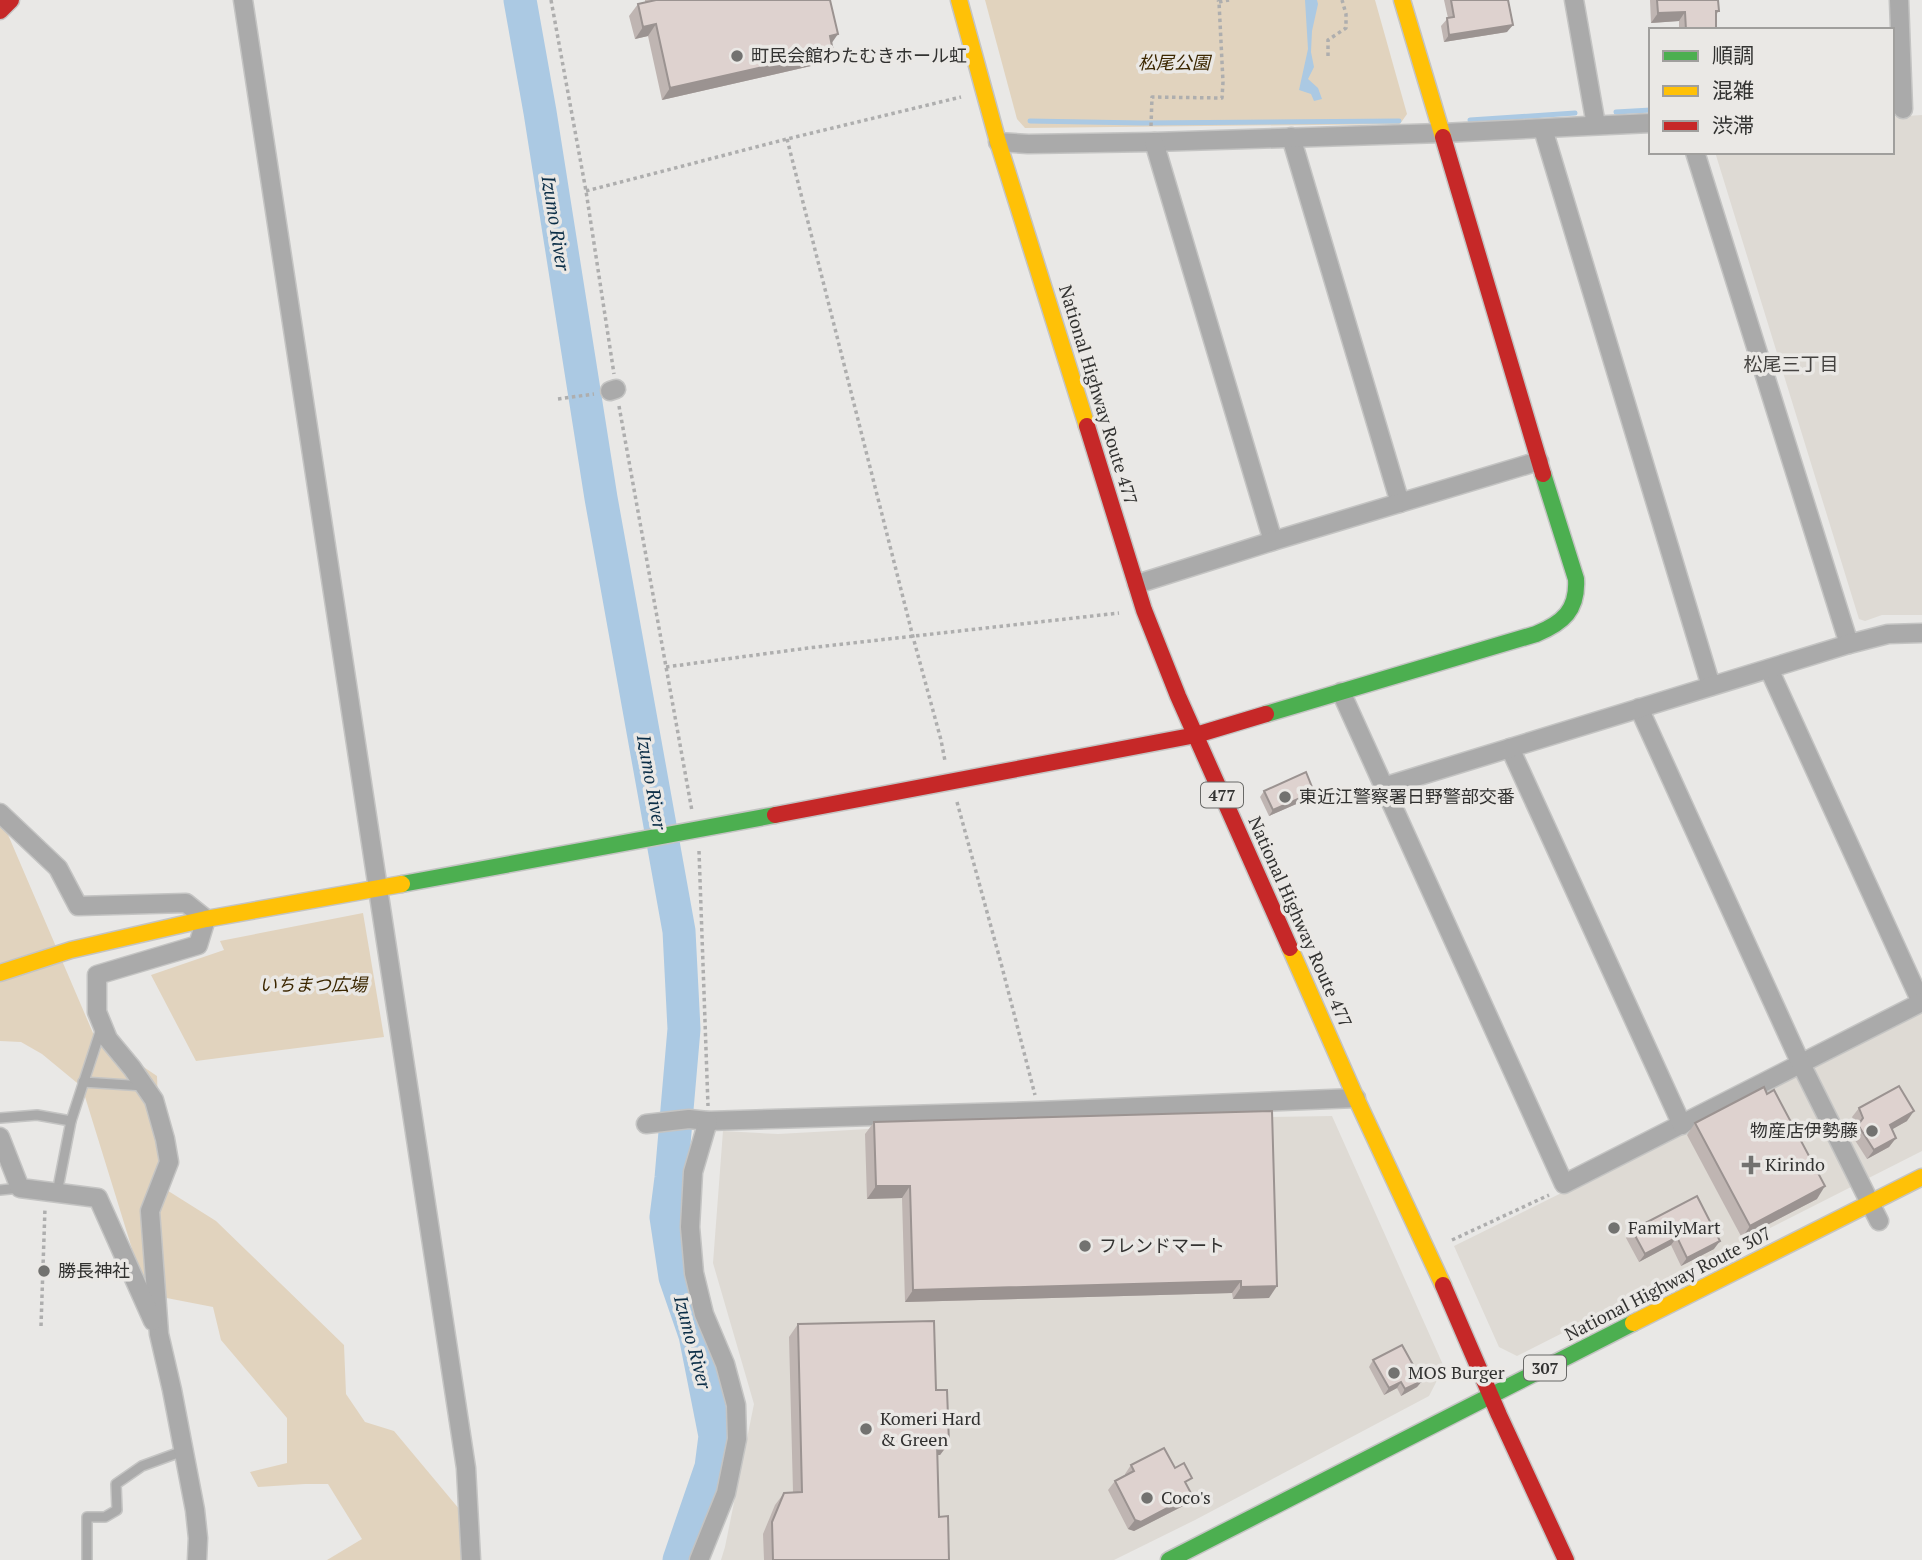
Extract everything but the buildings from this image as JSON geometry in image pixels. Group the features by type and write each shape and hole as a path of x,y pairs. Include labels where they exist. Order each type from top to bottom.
{"main road":[{"path":"0,11 11,0"},
{"name":"National Highway Route 477","path":"959,0 998,142 1144,610 1178,696 1356,1098 1566,1560"},
{"path":"0,973 71,950 206,919 631,843 1196,735 1549,629 1567,614 1575,597 1573,566 1539,461 1402,0"},
{"name":"National Highway Route 307","path":"1170,1560 1922,1177"}],"street":[{"path":"243,0 466,1468 471,1560"},
{"path":"1574,0 1596,125"},
{"path":"1899,0 1898,109 1922,107"},
{"path":"998,142 1028,144 1152,135 1291,137 1442,133 1649,124"},
{"path":"1543,129 1712,686"},
{"path":"1152,135 1273,541"},
{"path":"1291,137 1400,503"},
{"path":"1696,154 1849,645"},
{"path":"1137,584 1539,461"},
{"path":"1383,787 1888,634 1920,637"},
{"path":"1341,692 1564,1184 1921,1002 1769,669"},
{"path":"1639,708 1801,1064 1879,1221"},
{"path":"1510,748 1682,1125"},
{"path":"0,813 58,868 78,906 186,903 206,919 198,946 97,975 97,1012 102,1025 108,1039 154,1100 169,1162 150,1211 159,1334 195,1510 197,1560"},
{"path":"646,1124 689,1119 708,1121 1039,1111 1356,1098"},
{"path":"699,1560 726,1493 737,1440 736,1405 725,1364 704,1314 694,1273 690,1227 692,1172 708,1121"},
{"path":"0,1137 20,1188 98,1198 159,1334"}],"lane":[{"path":"51,1192 102,1025"},
{"path":"83,1082 145,1086"},
{"path":"0,1118 37,1115 71,1121"},
{"path":"0,1190 20,1188"},
{"path":"87,1560 87,1517 105,1517 117,1510 116,1484 142,1466 184,1451"}],"path":[{"path":"551,0 586,191 613,390 697,830 708,1121"},
{"path":"1152,135 1152,97 1222,98 1219,1 1229,0"},
{"path":"1328,56 1328,40 1346,28 1342,0"},
{"path":"586,191 983,91"},
{"path":"786,139 913,637 1039,1111"},
{"path":"558,399 613,390"},
{"path":"666,667 1144,610"},
{"path":"1427,1251 1558,1191 1564,1184"},
{"path":"41,1326 51,1192"}],"shaded area":[{"path":"1922,115 1922,615 1882,615 1865,621 1859,619 1716,154 1894,154 1894,117"},
{"path":"1922,1010 1922,1151 1517,1356 1499,1347 1454,1246"},
{"path":"1332,1116 1444,1367 1429,1396 1114,1560 721,1560 754,1404 713,1263 723,1131 778,1134 1014,1121"}],"green space":[{"name":"松尾公園","path":"985,0 1375,0 1407,114 1400,124 1025,128 1017,119"},
{"path":"0,816 93,1033 157,1076 160,1158 154,1182 216,1221 344,1345 346,1394 365,1422 394,1431 460,1510 465,1560 327,1560 362,1539 328,1484 258,1487 250,1472 287,1463 287,1418 221,1340 213,1307 146,1294 82,1087 42,1054 21,1042 0,1041"},
{"name":"いちまつ広場","path":"363,913 384,1037 196,1061 151,975 224,950 220,941"}],"water":[{"path":"1305,0 1317,0 1318,4 1312,31 1311,52 1314,67 1308,79 1318,88 1322,99 1314,101 1311,94 1299,90 1308,49"}],"waterway":[{"name":"Izumo River","path":"520,0 601,498 679,931 684,1029 666,1217 675,1277 695,1335 715,1436 711,1467 679,1560"},
{"path":"1616,112 1649,110"},
{"path":"1470,120 1575,113"},
{"path":"1030,121 1399,121"}],"traffic: fast":[{"path":"1266,714 1536,634 1561,620 1574,599 1576,579 1543,474"},
{"path":"402,884 775,815"},
{"path":"1169,1560 1633,1323"}],"traffic: slow":[{"path":"959,0 998,142 1087,426"},
{"path":"1402,0 1443,137"},
{"path":"0,973 71,950 206,919 402,884"},
{"path":"1290,948 1443,1285"},
{"path":"1633,1323 1922,1177"}],"traffic: jam":[{"path":"0,11 11,0"},
{"path":"1443,137 1543,474"},
{"path":"1087,426 1144,610 1178,696 1290,948"},
{"path":"775,815 1196,735 1266,714"},
{"path":"1443,1285 1566,1560"}],"place":[{"name":"町民会館わたむきホール虹","path":"737,56"},
{"name":"東近江警察署日野警部交番","path":"1285,797"},
{"name":"物産店伊勢藤","path":"1872,1131"},
{"name":"Kirindo","path":"1751,1165"},
{"name":"FamilyMart","path":"1614,1228"},
{"name":"フレンドマート","path":"1085,1246"},
{"name":"勝長神社","path":"44,1271"},
{"name":"MOS Burger","path":"1394,1373"},
{"name":"Komeri Hard & Green","path":"866,1429"},
{"name":"Coco's","path":"1147,1498"}],"district":[{"name":"松尾三丁目","path":"1791,364"}]}
